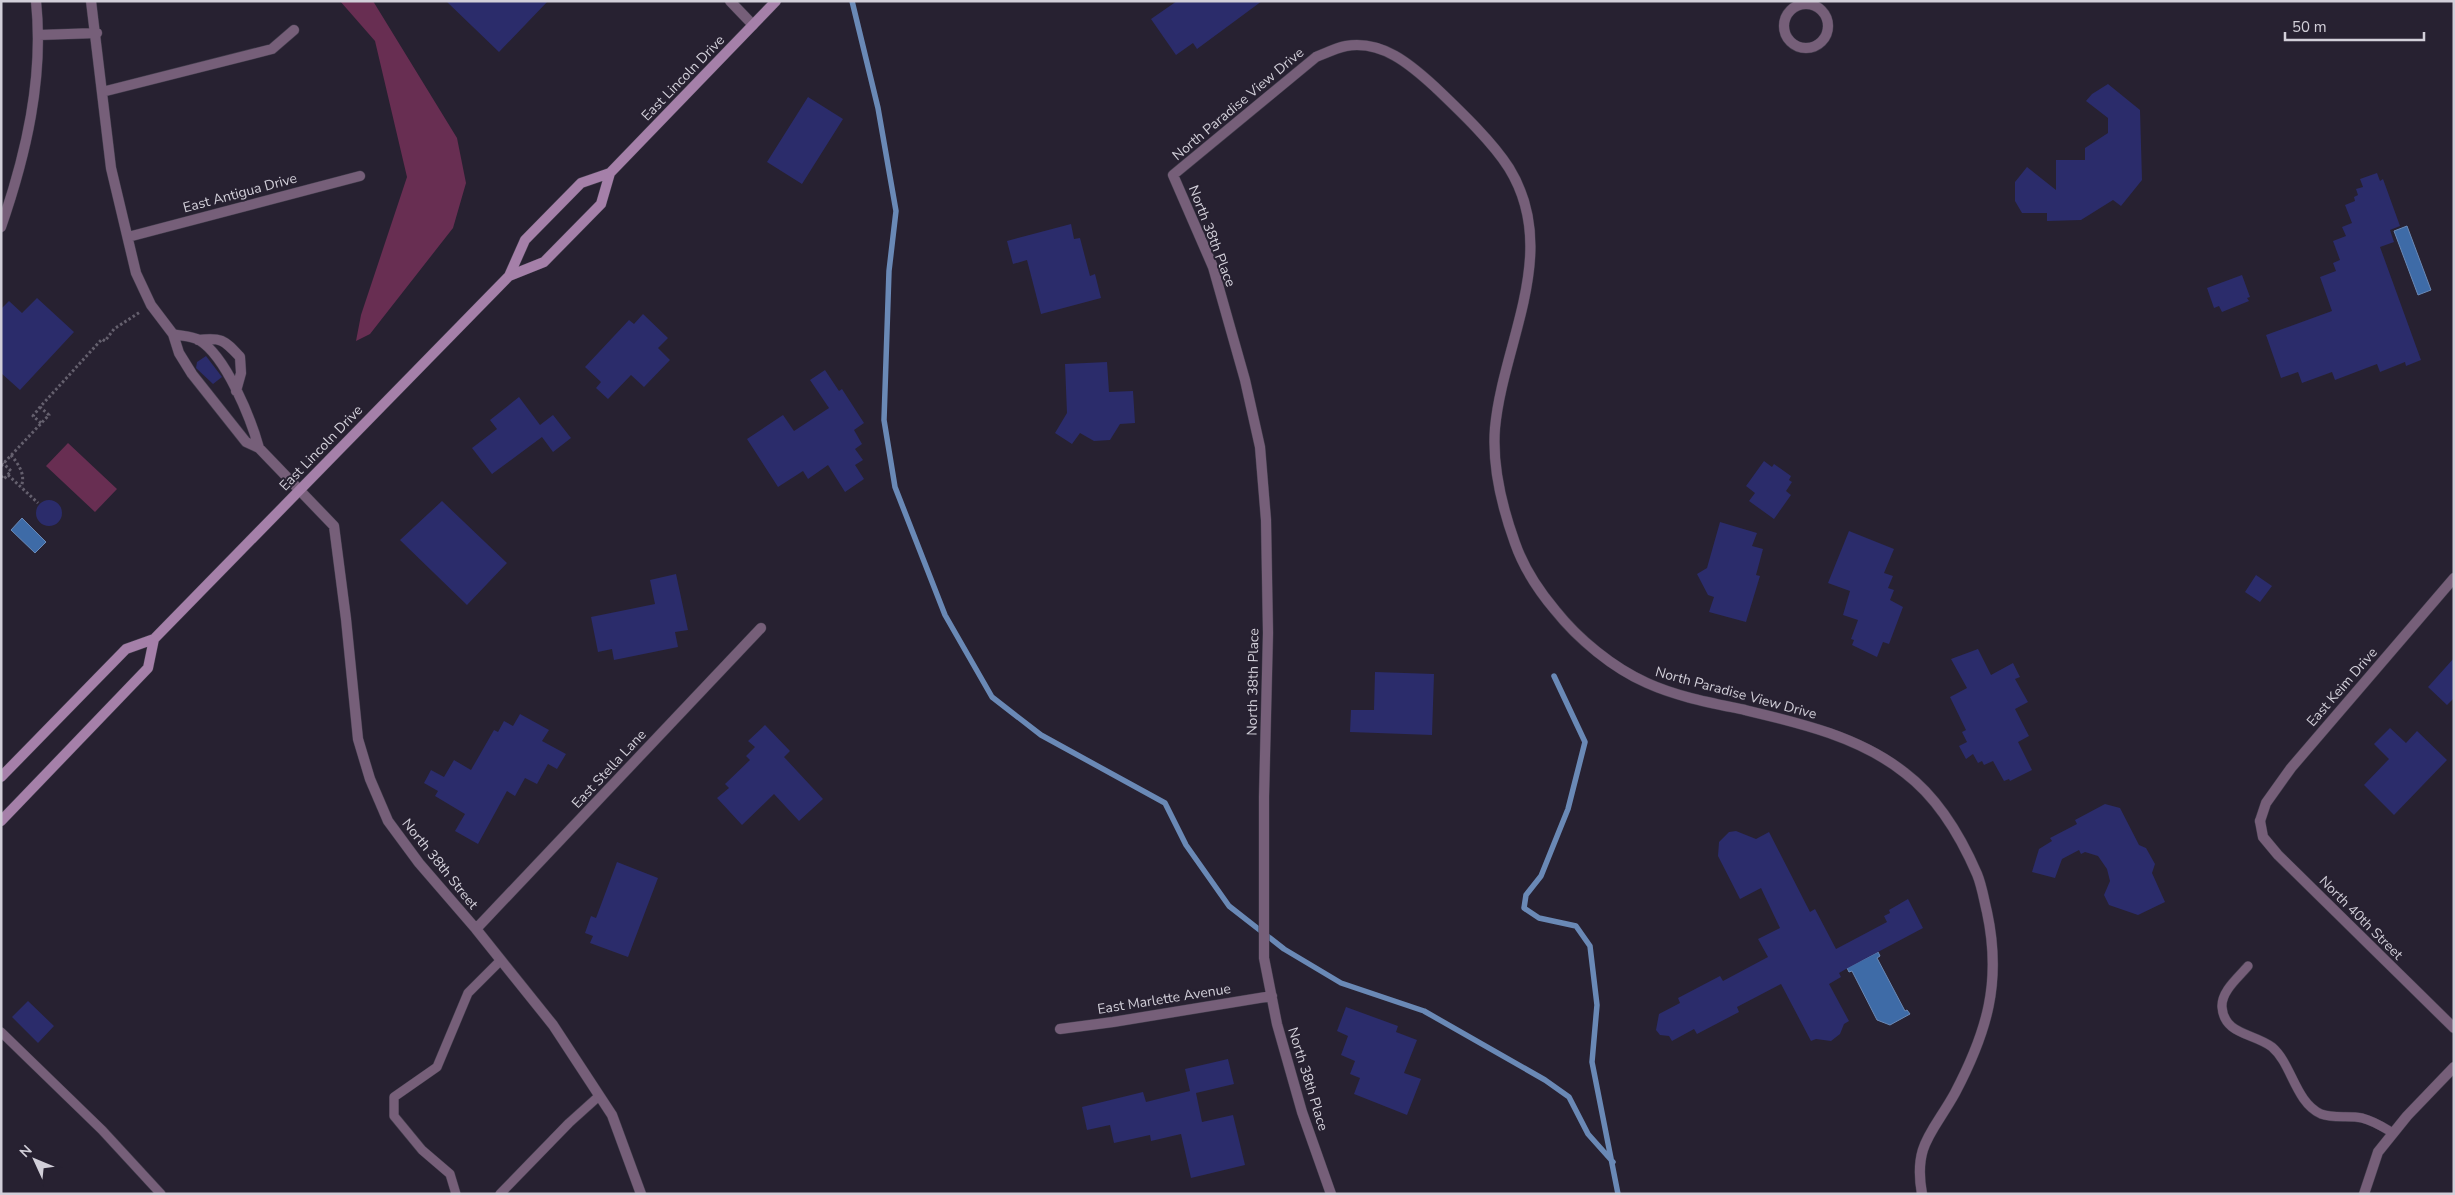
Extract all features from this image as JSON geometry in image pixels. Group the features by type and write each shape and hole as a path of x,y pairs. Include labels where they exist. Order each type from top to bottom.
{"main road":[{"name":"East Lincoln Drive","path":"508,276 544,262 600,204 610,173 776,1"},
{"name":"East Lincoln Drive","path":"1,777 126,649 154,640 508,276 525,240 581,183 610,173"},
{"path":"1,821 148,668 154,640"}],"street":[{"path":"1,227 29,133 39,35 36,1"},
{"path":"91,1 97,33 111,168 136,273 151,305 172,334 179,353 192,374 246,442 263,452 299,490"},
{"path":"730,1 753,25"},
{"path":"1822,9 1829,1"},
{"path":"1808,4 1822,9 1829,22 1826,37 1822,43 1809,49 1794,46 1785,34 1784,27 1788,13 1794,7 1808,4"},
{"path":"102,92 272,48 294,30"},
{"path":"39,35 97,33"},
{"name":"North Paradise View Drive","path":"1173,175 1316,57 1345,46 1371,46 1405,59 1473,125 1509,168 1525,203 1529,236 1529,280 1504,379 1495,430 1498,481 1516,546 1544,597 1568,626 1588,644 1645,682 1704,701 1829,733 1875,752 1907,774 1934,801 1956,832 1976,873 1990,925 1993,971 1990,1007 1979,1044 1954,1095 1924,1143 1918,1164 1922,1194"},
{"name":"North 38th Place","path":"1173,175 1213,267 1245,380 1260,447 1266,520 1268,633 1264,797 1264,958 1277,1024 1302,1112 1331,1194"},
{"name":"East Antigua Drive","path":"128,238 360,176"},
{"path":"172,334 198,340 216,338 222,340 240,357 241,372 236,391"},
{"path":"198,340 212,351 228,372 263,452"},
{"name":"North 38th Street","path":"299,490 334,526 346,618 358,740 370,779 388,821 419,863 476,929 553,1025 612,1115 641,1194"},
{"name":"East Keim Drive","path":"2260,821 2266,803 2291,768 2454,578"},
{"name":"East Stella Lane","path":"476,929 761,628"},
{"name":"North 40th Street","path":"2260,821 2263,836 2278,855 2454,1028"},
{"name":"East Marlette Avenue","path":"1060,1028 1113,1022 1272,996"},
{"path":"2364,1194 2378,1152 2454,1067"}],"lane":[{"path":"456,1194 450,1174 422,1150 394,1116 394,1097 437,1067 468,993 501,960"},
{"path":"2248,966 2226,992 2222,1005 2226,1021 2235,1030 2272,1047 2306,1101 2320,1114 2362,1118 2393,1133"},
{"path":"1,1032 102,1130 161,1194"},
{"path":"500,1194 569,1123 599,1096"}],"path":[{"path":"41,423 33,416 40,407 102,339 105,341 114,329 133,317"},
{"path":"1,476 4,479 12,471 2,464 49,415 40,407"},
{"path":"11,455 21,469 24,480 21,488"},
{"path":"8,475 38,503"}],"shaded area":[{"path":"340,1 373,1 457,138 466,183 453,228 370,334 356,341 361,315 407,177 375,41"},
{"path":"68,443 117,489 95,512 46,466"}],"water":[{"path":"2407,226 2431,290 2418,295 2394,231"},
{"path":"22,518 46,542 35,553 11,530"},
{"path":"1878,952 1880,956 1877,958 1905,1011 1907,1010 1910,1014 1890,1025 1877,1020 1852,971 1849,972 1847,968"}],"building":[{"path":"446,1 548,1 499,52"},
{"path":"1177,1 1262,1 1197,49 1193,43 1176,55 1151,19"},
{"path":"2108,84 2140,110 2142,180 2121,206 2113,200 2081,220 2047,221 2047,213 2022,213 2015,201 2015,182 2027,167 2056,190 2056,160 2085,160 2085,148 2108,133 2108,118 2086,101 2092,94"},
{"path":"808,97 843,119 802,184 767,162"},
{"path":"2377,173 2380,181 2383,179 2400,226 2390,230 2394,242 2380,247 2421,360 2406,366 2405,362 2380,372 2377,364 2335,380 2332,372 2302,383 2298,372 2281,378 2266,335 2332,311 2320,277 2336,271 2333,263 2340,260 2333,241 2346,236 2342,227 2352,223 2345,205 2355,201 2354,197 2358,195 2356,189 2363,187 2360,179"},
{"path":"1071,224 1074,239 1080,238 1090,276 1095,274 1101,298 1041,314 1027,260 1013,264 1007,241"},
{"path":"2242,275 2250,297 2247,298 2249,301 2222,312 2219,306 2214,308 2207,288"},
{"path":"37,298 74,332 20,390 1,373 1,309 9,301 22,313"},
{"path":"643,314 668,338 658,348 670,360 644,387 631,375 608,399 596,388 601,382 585,367 629,320 634,324"},
{"path":"206,356 222,377 213,384 196,368 197,362"},
{"path":"1107,362 1109,392 1133,391 1135,423 1120,424 1110,440 1094,441 1080,433 1072,444 1055,433 1067,413 1065,364"},
{"path":"825,370 839,391 842,389 864,423 854,430 862,444 855,449 863,460 855,465 864,479 845,492 828,465 808,479 803,471 778,487 747,439 783,415 794,431 829,408 810,380"},
{"path":"519,397 540,425 553,415 571,438 553,452 542,437 492,474 472,448 497,429 490,420"},
{"path":"1764,461 1772,467 1774,464 1791,476 1789,480 1792,482 1786,491 1791,495 1774,519 1749,501 1755,493 1746,486"},
{"path":"49,500 58,504 62,513 58,522 49,526 40,522 36,513 40,504"},
{"path":"442,501 507,563 467,605 400,540"},
{"path":"1720,522 1757,533 1752,546 1763,549 1756,575 1760,576 1746,622 1709,612 1714,597 1708,595 1697,574 1707,568"},
{"path":"1849,531 1894,549 1884,573 1893,576 1888,588 1894,590 1890,600 1903,607 1889,644 1883,642 1877,657 1852,645 1854,640 1851,639 1858,620 1843,615 1850,591 1828,583"},
{"path":"676,574 688,630 675,632 678,647 614,660 612,649 598,652 591,617 655,604 650,580"},
{"path":"2256,575 2272,586 2260,602 2245,592"},
{"path":"1978,649 1991,675 2013,663 2020,677 2015,679 2028,702 2015,709 2029,736 2018,742 2032,770 2010,781 2009,779 2004,781 1993,761 1984,765 1982,761 1978,763 1973,754 1966,759 1959,746 1967,742 1962,732 1966,730 1950,697 1967,688 1951,659"},
{"path":"2454,658 2454,698 2447,705 2428,687"},
{"path":"1375,672 1434,674 1432,735 1350,732 1351,710 1374,710"},
{"path":"520,714 549,730 542,741 566,754 557,769 548,764 537,784 525,778 515,796 507,791 478,844 455,831 465,814 435,796 438,791 424,783 431,770 444,777 454,760 471,770 494,730 498,732 504,721 513,726"},
{"path":"765,725 790,751 784,757 823,799 799,821 774,794 742,825 717,798 729,788 725,784 750,760 746,756 755,747 748,741"},
{"path":"2390,728 2406,743 2417,731 2447,760 2394,815 2364,785 2389,759 2374,744"},
{"path":"2105,804 2120,808 2139,845 2146,848 2155,864 2152,873 2165,902 2138,915 2109,905 2104,895 2110,881 2107,869 2098,856 2085,852 2081,854 2079,850 2062,859 2055,878 2032,872 2039,849 2052,841 2050,838 2077,824 2075,820"},
{"path":"1736,831 1756,839 1769,832 1810,912 1815,909 1836,949 1887,922 1884,916 1890,913 1889,910 1908,899 1923,928 1839,973 1841,977 1829,984 1849,1021 1844,1024 1840,1034 1831,1041 1816,1039 1811,1041 1781,984 1737,1007 1739,1012 1697,1034 1694,1029 1672,1041 1669,1036 1660,1035 1656,1030 1659,1014 1680,1003 1678,998 1720,976 1723,981 1768,957 1758,939 1780,928 1761,888 1740,899 1718,856 1719,842 1729,832"},
{"path":"617,862 658,878 628,957 590,943 593,936 585,933 591,916 596,918"},
{"path":"28,1001 54,1026 38,1043 12,1017"},
{"path":"1346,1007 1398,1026 1396,1032 1417,1040 1404,1073 1421,1079 1407,1115 1354,1094 1360,1078 1350,1074 1355,1061 1341,1055 1348,1036 1337,1031"},
{"path":"1228,1059 1234,1084 1196,1093 1202,1122 1233,1115 1245,1165 1191,1178 1181,1134 1151,1141 1150,1135 1114,1143 1110,1125 1087,1130 1082,1107 1143,1092 1146,1102 1190,1091 1185,1069"}],"waterway":[{"path":"852,1 878,108 896,211 889,271 884,420 895,487 945,615 992,697 1041,735 1165,803 1186,845 1229,906 1284,949 1341,983 1424,1011 1545,1080 1569,1097 1588,1134 1613,1162"},
{"path":"1554,676 1585,742 1568,809 1541,876 1526,895 1524,908 1539,918 1576,926 1590,946 1597,1005 1592,1062 1618,1194"}]}
